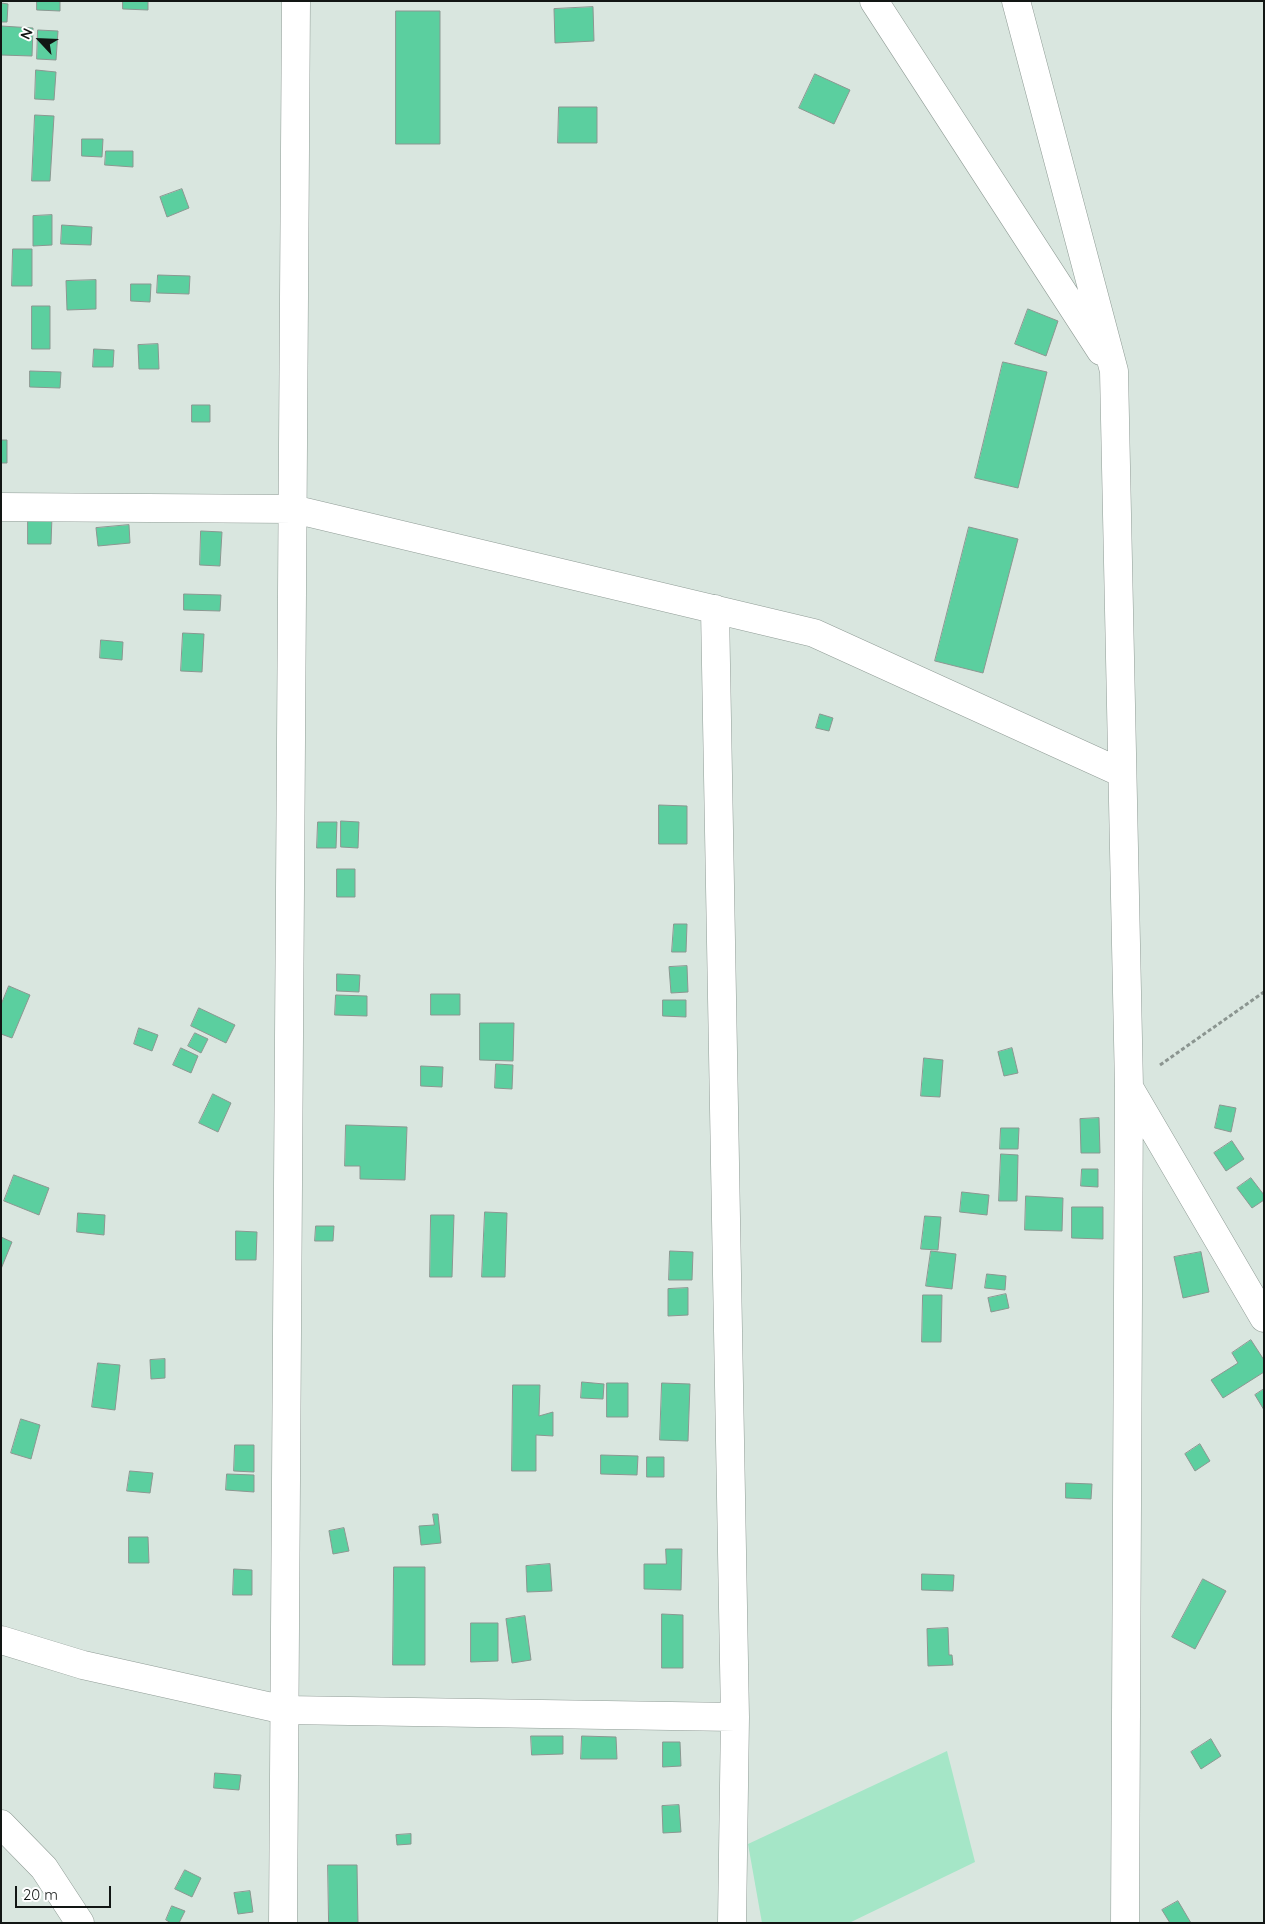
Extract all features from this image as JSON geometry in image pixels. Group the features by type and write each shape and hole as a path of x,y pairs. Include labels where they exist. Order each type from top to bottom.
{"street":[{"path":"283,1923 296,1"},
{"path":"874,1 1114,371"},
{"path":"1016,1 1114,371 1129,1088 1125,1923"},
{"path":"1,507 293,509 715,609 814,633 1122,773"},
{"path":"715,609 735,1717 732,1923"},
{"path":"1129,1088 1264,1318"},
{"path":"1,1640 84,1665 285,1710 735,1717"},
{"path":"1,1824 44,1868 80,1923"}],"path":[{"path":"1129,1088 1264,992"}],"green space":[{"path":"947,1751 975,1862 849,1923 762,1923 748,1844"}],"building":[{"path":"37,1 60,1 60,11 37,10"},
{"path":"123,1 148,1 148,10 123,9"},
{"path":"1,3 8,4 7,22 1,22"},
{"path":"593,7 594,41 555,43 554,9"},
{"path":"396,11 440,11 440,144 396,144"},
{"path":"1,26 33,28 32,56 1,55"},
{"path":"38,30 58,31 56,60 37,59"},
{"path":"36,70 56,72 54,100 35,99"},
{"path":"815,74 850,90 834,124 799,108"},
{"path":"559,107 597,107 597,143 558,143"},
{"path":"35,115 54,116 50,181 32,181"},
{"path":"82,139 103,139 102,157 82,156"},
{"path":"106,151 133,151 133,167 105,165"},
{"path":"182,189 189,208 167,217 160,197"},
{"path":"52,215 52,245 33,246 33,216"},
{"path":"62,225 92,227 91,245 61,244"},
{"path":"13,249 32,249 32,286 12,286"},
{"path":"158,275 190,276 189,294 157,293"},
{"path":"96,280 96,309 67,310 66,281"},
{"path":"131,284 151,284 150,302 131,301"},
{"path":"32,306 50,306 50,349 32,349"},
{"path":"1028,309 1058,321 1046,356 1015,344"},
{"path":"158,344 159,369 139,369 138,345"},
{"path":"94,349 114,350 113,367 93,367"},
{"path":"1003,362 1047,372 1018,488 975,478"},
{"path":"30,371 61,372 60,388 30,387"},
{"path":"192,405 210,405 210,422 192,422"},
{"path":"1,440 7,440 7,463 1,463"},
{"path":"28,516 52,516 51,544 28,544"},
{"path":"129,525 130,543 98,546 96,528"},
{"path":"969,527 1018,539 983,673 935,661"},
{"path":"201,531 222,532 220,566 200,565"},
{"path":"184,594 221,595 220,611 184,610"},
{"path":"183,633 204,634 202,672 181,671"},
{"path":"101,640 123,642 122,660 100,658"},
{"path":"820,714 833,718 829,731 816,728"},
{"path":"659,805 687,806 687,844 659,844"},
{"path":"341,821 359,822 358,848 341,847"},
{"path":"318,822 337,822 336,848 317,848"},
{"path":"337,869 355,869 355,897 337,897"},
{"path":"674,924 687,924 686,952 672,952"},
{"path":"687,966 688,992 671,993 669,967"},
{"path":"337,974 360,975 359,992 337,991"},
{"path":"9,986 30,995 12,1038 1,1034 1,1005"},
{"path":"431,994 460,994 460,1015 431,1015"},
{"path":"336,995 367,996 367,1016 335,1015"},
{"path":"663,1000 686,1000 686,1017 663,1016"},
{"path":"199,1008 235,1025 226,1043 191,1026"},
{"path":"480,1023 514,1023 513,1061 480,1060"},
{"path":"139,1028 158,1035 152,1051 134,1044"},
{"path":"195,1033 208,1039 201,1053 188,1046"},
{"path":"181,1048 198,1056 191,1073 173,1065"},
{"path":"1012,1048 1018,1073 1004,1076 998,1052"},
{"path":"924,1058 943,1060 940,1097 921,1096"},
{"path":"496,1064 513,1065 512,1089 495,1088"},
{"path":"421,1066 443,1067 442,1087 421,1086"},
{"path":"213,1094 231,1103 218,1132 199,1123"},
{"path":"1220,1105 1236,1108 1231,1132 1215,1128"},
{"path":"1099,1118 1100,1153 1081,1153 1080,1119"},
{"path":"346,1125 407,1127 405,1180 360,1179 360,1166 345,1166"},
{"path":"1001,1128 1019,1128 1018,1149 1000,1149"},
{"path":"1232,1141 1244,1159 1226,1171 1214,1153"},
{"path":"1001,1154 1018,1155 1017,1201 999,1201"},
{"path":"1082,1169 1098,1169 1098,1187 1081,1186"},
{"path":"14,1175 49,1188 39,1215 4,1201"},
{"path":"1251,1178 1264,1195 1264,1200 1252,1208 1237,1188"},
{"path":"962,1192 989,1195 987,1215 960,1212"},
{"path":"1026,1196 1063,1198 1062,1231 1025,1230"},
{"path":"1072,1207 1103,1207 1103,1239 1072,1238"},
{"path":"485,1212 507,1213 505,1277 482,1277"},
{"path":"78,1213 105,1215 104,1235 77,1232"},
{"path":"431,1215 454,1215 452,1277 430,1277"},
{"path":"925,1216 941,1217 938,1250 921,1249"},
{"path":"316,1226 334,1226 333,1241 315,1241"},
{"path":"236,1231 257,1232 256,1260 236,1260"},
{"path":"1,1237 12,1242 1,1269"},
{"path":"670,1251 693,1252 692,1280 669,1280"},
{"path":"931,1251 956,1254 952,1289 926,1286"},
{"path":"1201,1252 1209,1292 1183,1298 1174,1257"},
{"path":"987,1274 1006,1276 1005,1290 985,1288"},
{"path":"688,1288 688,1315 668,1316 668,1289"},
{"path":"1006,1294 1009,1308 991,1312 988,1298"},
{"path":"923,1295 942,1295 941,1342 922,1342"},
{"path":"1251,1340 1264,1360 1264,1372 1223,1398 1211,1380 1238,1363 1232,1353"},
{"path":"165,1359 165,1378 151,1379 150,1360"},
{"path":"98,1363 120,1365 115,1410 92,1407"},
{"path":"582,1382 604,1384 603,1399 581,1398"},
{"path":"607,1383 628,1383 628,1417 607,1417"},
{"path":"662,1383 690,1384 688,1441 660,1440"},
{"path":"513,1385 540,1385 539,1416 553,1412 553,1436 536,1435 536,1471 512,1471"},
{"path":"1264,1389 1264,1410 1255,1395"},
{"path":"21,1419 40,1425 31,1459 11,1453"},
{"path":"1200,1444 1210,1461 1195,1471 1185,1454"},
{"path":"235,1445 254,1445 254,1472 234,1471"},
{"path":"601,1455 638,1456 637,1475 601,1474"},
{"path":"647,1457 664,1457 664,1477 647,1477"},
{"path":"130,1471 153,1473 150,1493 127,1491"},
{"path":"227,1474 254,1475 254,1492 226,1490"},
{"path":"1066,1483 1092,1484 1091,1499 1066,1498"},
{"path":"433,1514 438,1514 441,1543 421,1545 419,1526 434,1525"},
{"path":"344,1528 349,1551 333,1554 329,1531"},
{"path":"129,1537 148,1537 149,1563 129,1563"},
{"path":"666,1549 682,1549 681,1590 644,1589 644,1564 666,1564"},
{"path":"550,1564 552,1591 527,1592 526,1566"},
{"path":"394,1567 425,1567 425,1665 393,1665"},
{"path":"234,1569 252,1570 252,1595 233,1595"},
{"path":"922,1574 954,1575 953,1591 922,1590"},
{"path":"1203,1579 1226,1591 1195,1649 1172,1637"},
{"path":"662,1614 683,1615 683,1668 662,1668"},
{"path":"525,1616 531,1660 512,1663 506,1619"},
{"path":"471,1623 498,1623 498,1661 471,1662"},
{"path":"948,1628 949,1655 952,1655 953,1665 928,1666 927,1629"},
{"path":"531,1736 563,1736 563,1754 532,1755"},
{"path":"582,1736 616,1737 617,1759 581,1759"},
{"path":"1211,1739 1221,1756 1201,1769 1191,1752"},
{"path":"663,1742 680,1742 681,1766 663,1767"},
{"path":"215,1773 241,1775 239,1790 214,1788"},
{"path":"679,1805 681,1832 663,1833 662,1806"},
{"path":"411,1834 411,1844 397,1845 396,1835"},
{"path":"328,1865 357,1865 358,1923 329,1923"},
{"path":"185,1870 201,1878 192,1897 175,1889"},
{"path":"250,1891 253,1912 238,1914 234,1893"},
{"path":"1178,1901 1191,1923 1170,1923 1162,1910"},
{"path":"172,1906 185,1911 179,1923 171,1923 166,1920"}]}
